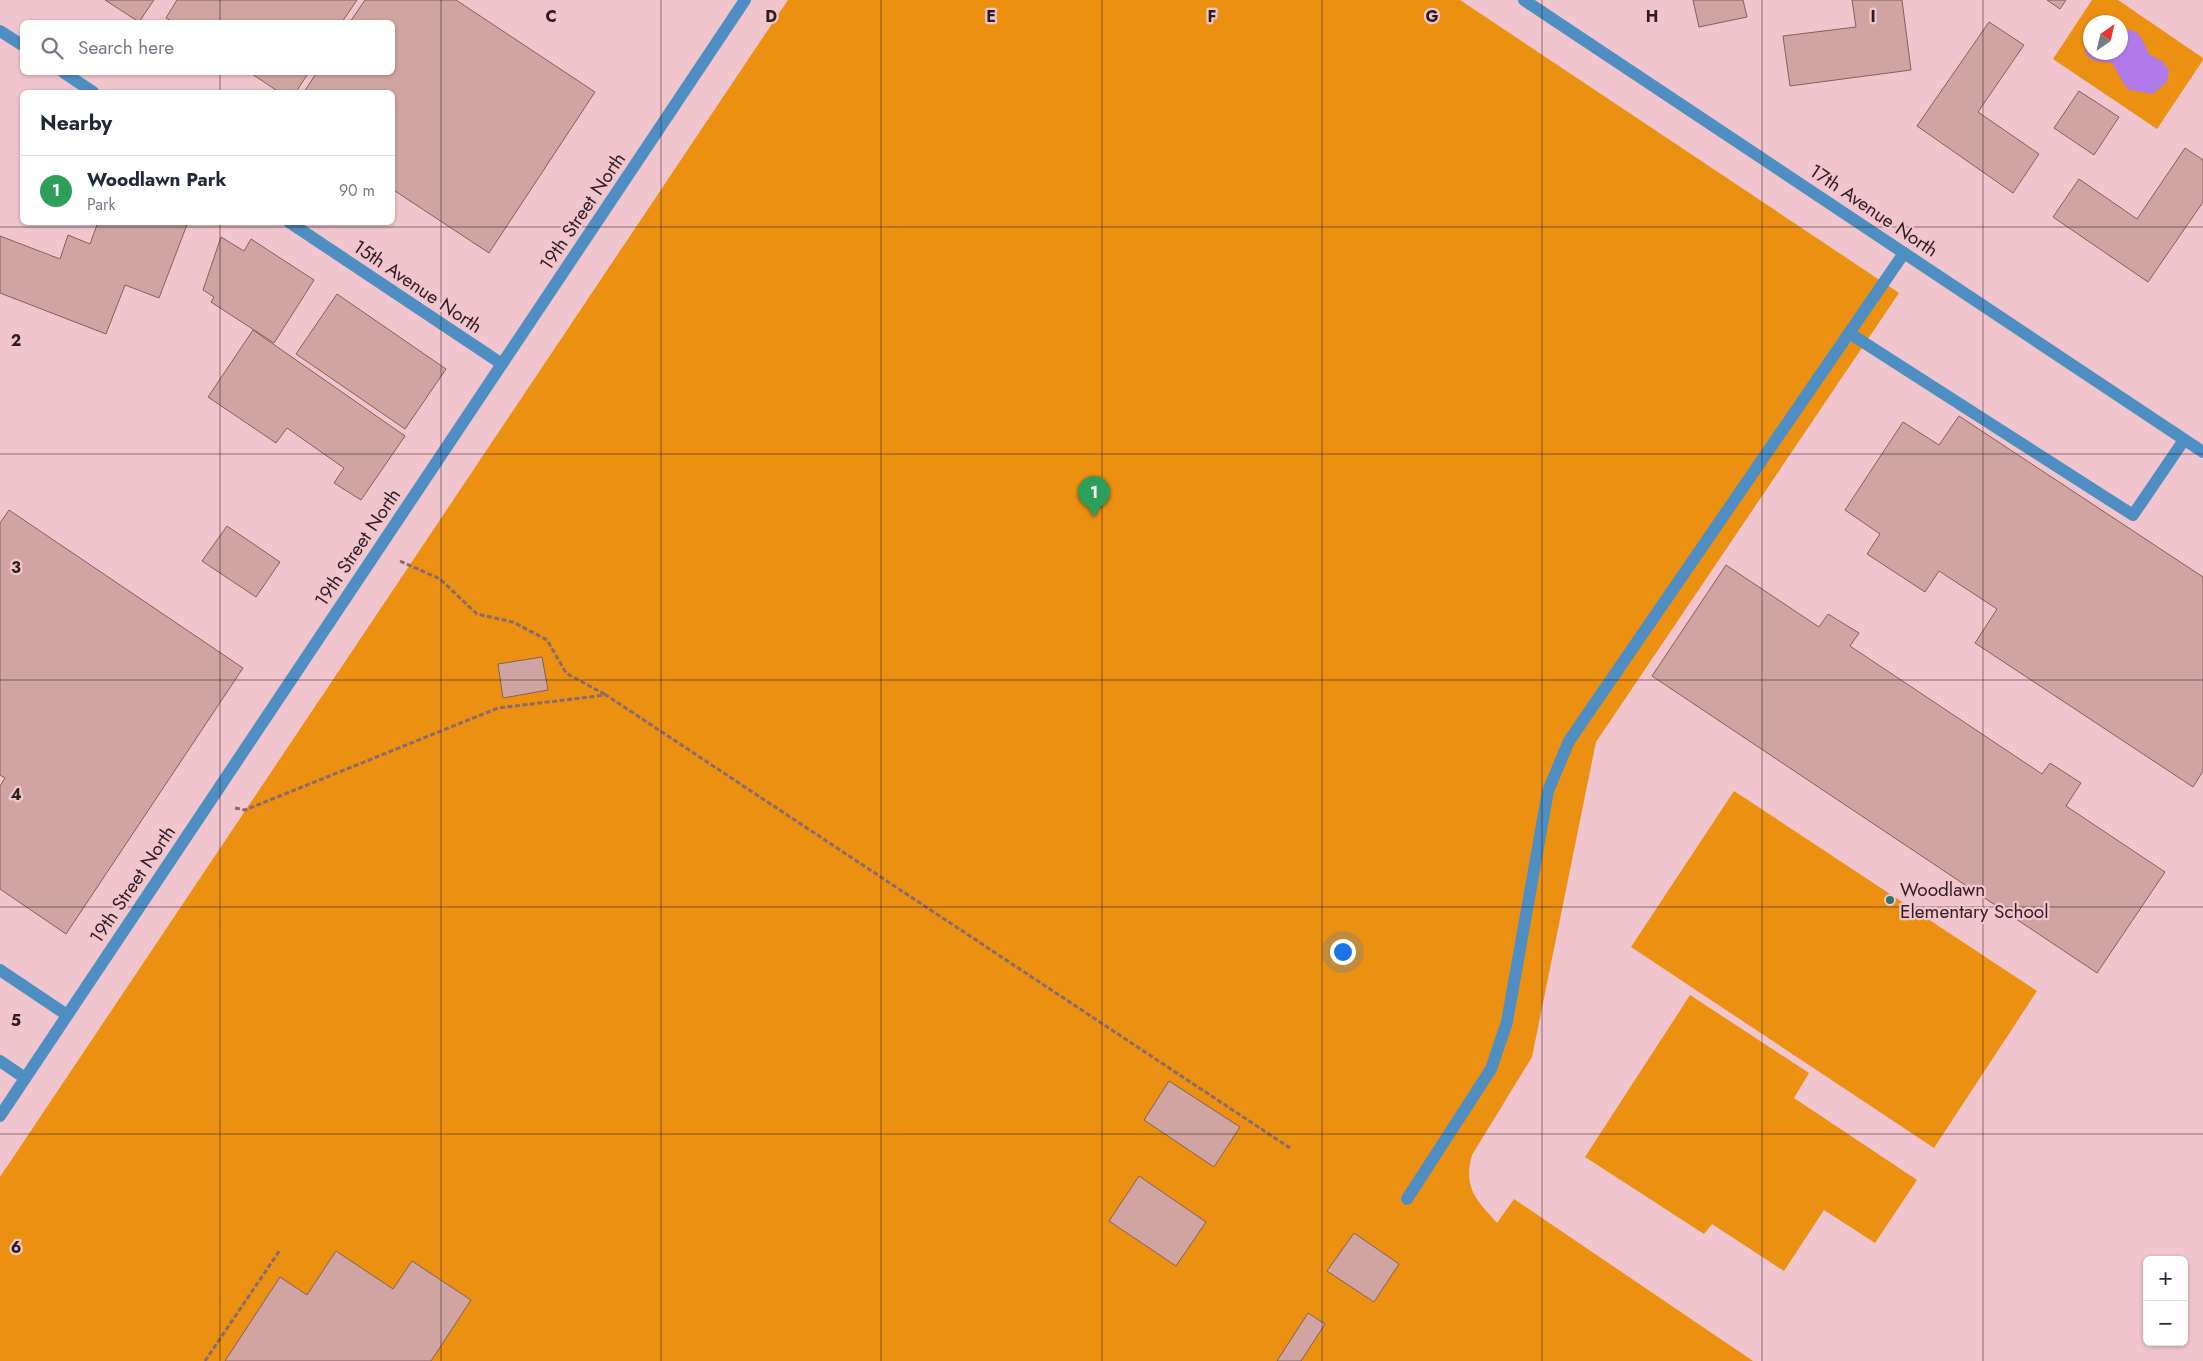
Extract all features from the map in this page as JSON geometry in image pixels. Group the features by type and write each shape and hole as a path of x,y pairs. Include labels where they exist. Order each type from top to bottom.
{"street":[{"name":"19th Street North","path":"0,1116 746,0"},
{"name":"17th Avenue North","path":"1524,0 2203,452"},
{"path":"0,31 20,44"},
{"path":"68,75 91,90"},
{"name":"15th Avenue North","path":"294,225 502,364"},
{"path":"1407,1199 1491,1069 1507,1022 1548,791 1569,741 1904,253"},
{"path":"1849,332 2133,515 2184,440"},
{"path":"0,970 67,1015"},
{"path":"0,1061 25,1078"}],"path":[{"path":"377,550 440,579 477,614 513,622 547,640 566,673 606,695 1290,1148"},
{"path":"207,805 245,810 498,708 606,695"},
{"path":"205,1361 280,1250"}],"shaded area":[{"path":"788,0 1460,0 1899,293 1596,742 1532,1057 1472,1155 1470,1166 1470,1185 1473,1192 1477,1200 1497,1223 1514,1199 1753,1361 0,1361 0,1177"},
{"path":"2092,0 2118,0 2203,58 2157,129 2053,59"},
{"path":"2128,30 2136,32 2150,55 2162,61 2169,70 2167,82 2153,94 2130,90 2126,87 2112,63 2093,60 2128,60"},
{"path":"1734,791 2037,991 1934,1148 1631,947"},
{"path":"1690,995 1809,1073 1794,1098 1917,1180 1875,1243 1824,1210 1784,1271 1712,1224 1704,1234 1585,1157"}],"building":[{"path":"105,0 154,0 140,20 136,20"},
{"path":"177,0 357,0 343,20 170,20 166,18"},
{"path":"365,0 456,0 595,92 489,253 395,191 395,90 305,90 315,75 395,75 395,20 351,20"},
{"path":"1693,0 1743,0 1747,17 1699,27"},
{"path":"1852,0 1902,0 1911,70 1790,86 1783,36 1856,27"},
{"path":"2047,0 2066,0 2060,9"},
{"path":"1989,22 2024,45 1978,112 2039,154 2013,193 1917,126"},
{"path":"254,75 307,75 297,90 276,90"},
{"path":"2079,91 2119,117 2094,155 2054,128"},
{"path":"2185,148 2203,160 2203,202 2148,282 2053,217 2079,179 2137,219"},
{"path":"97,225 187,225 159,298 125,285 106,334 0,293 0,236 60,259 68,235 90,244"},
{"path":"221,237 244,251 251,239 314,280 274,343 211,302 214,297 203,290"},
{"path":"337,294 446,369 405,429 296,354"},
{"path":"253,330 405,436 361,500 334,483 344,468 287,428 276,443 208,397"},
{"path":"1959,416 2203,577 2203,771 2193,787 1975,643 1997,609 1939,571 1925,592 1867,554 1880,534 1845,510 1903,422 1939,445"},
{"path":"9,510 243,668 66,934 0,889 0,786 5,778 0,775 0,523"},
{"path":"227,526 280,562 256,597 202,561"},
{"path":"1726,565 1819,627 1828,614 1859,633 1850,646 2042,774 2050,763 2081,783 2066,806 2165,872 2097,973 1652,676"},
{"path":"542,657 548,690 503,698 498,664"},
{"path":"1169,1081 1240,1127 1214,1167 1144,1120"},
{"path":"1139,1176 1206,1222 1176,1266 1109,1221"},
{"path":"1354,1233 1399,1264 1374,1302 1327,1271"},
{"path":"336,1251 393,1289 412,1261 471,1300 431,1361 225,1361 280,1277 307,1295"},
{"path":"1308,1313 1325,1324 1301,1361 1277,1361"}],"place":[{"name":"Woodlawn Park","path":"1094,517"},
{"name":"Woodlawn Elementary School","path":"1890,900"}]}
